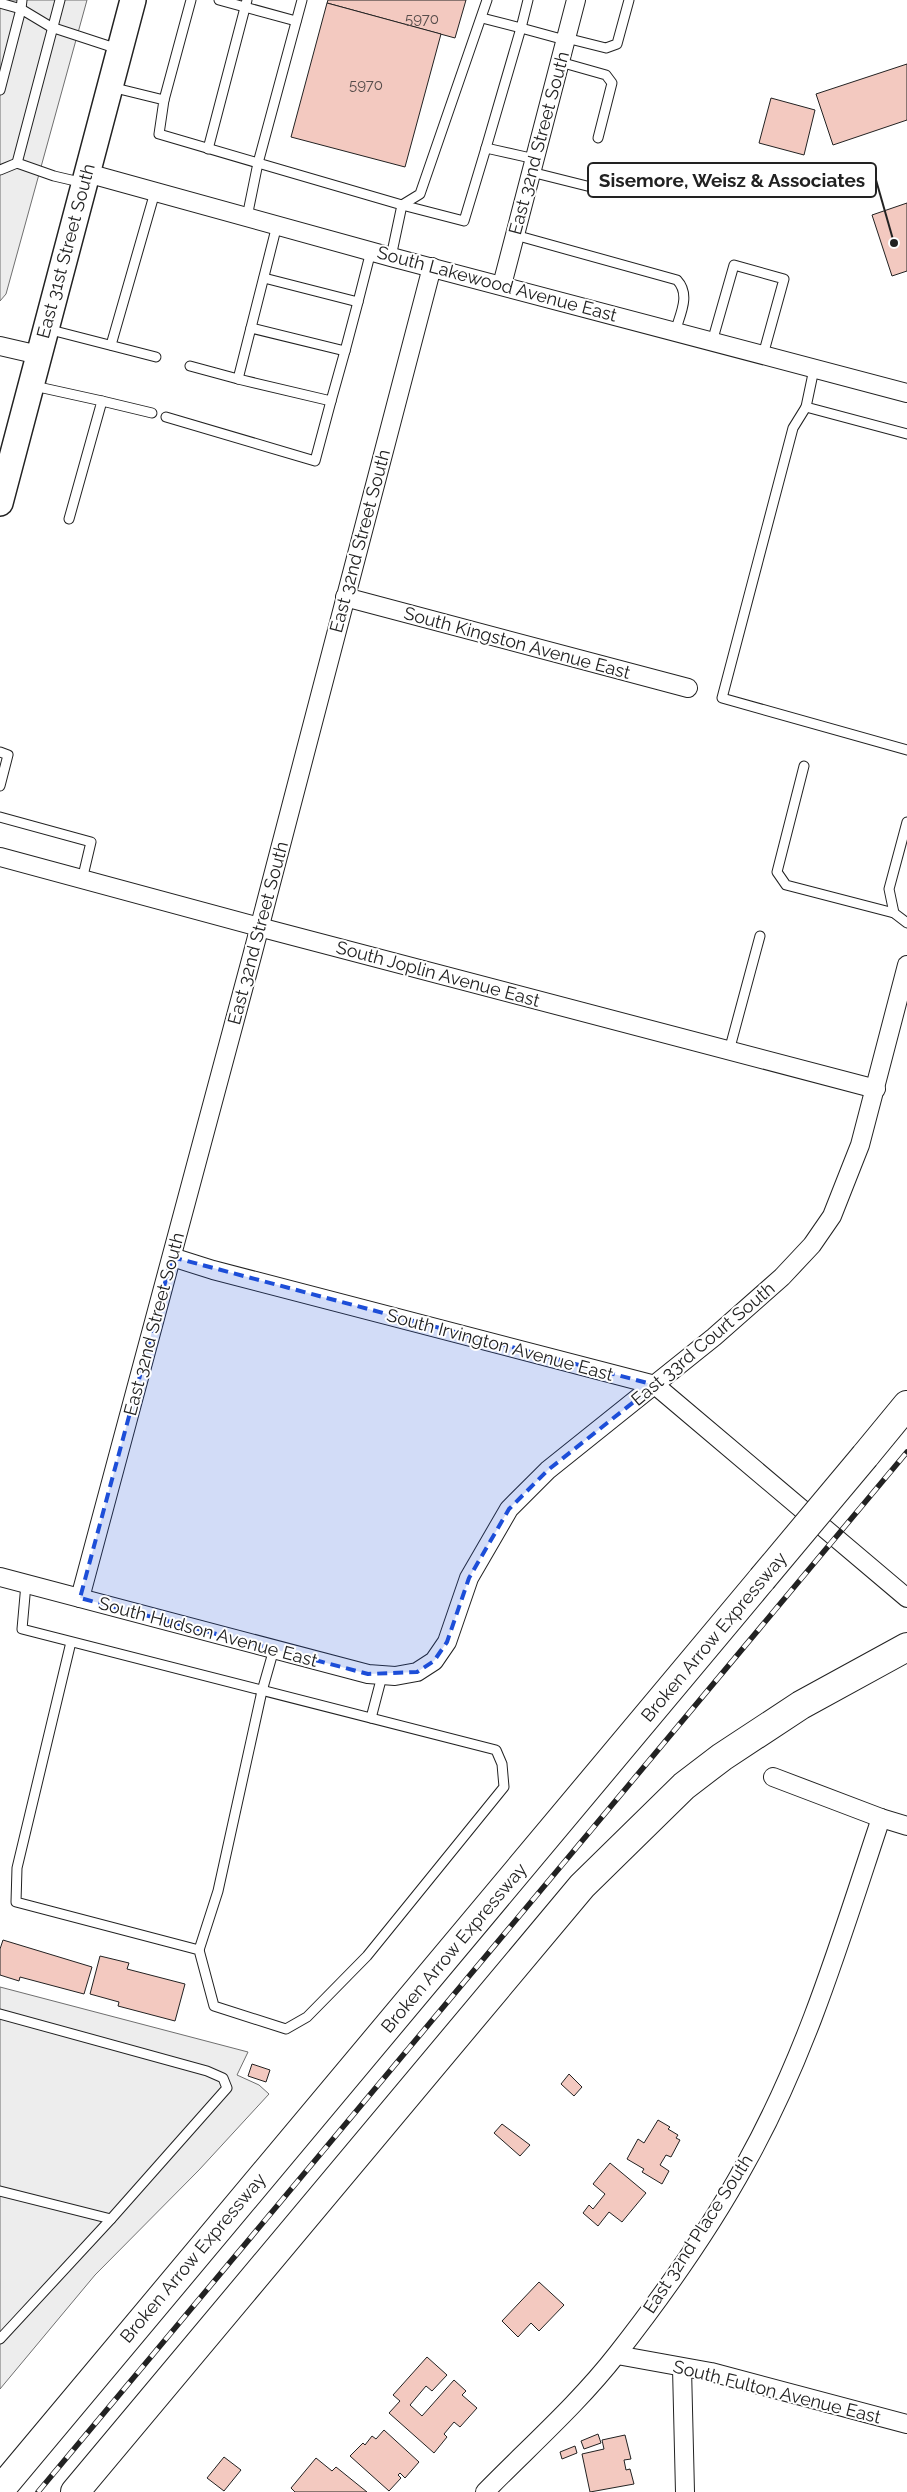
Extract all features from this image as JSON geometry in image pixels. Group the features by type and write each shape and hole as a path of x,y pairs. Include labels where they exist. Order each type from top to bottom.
{"highway":[{"name":"Broken Arrow Expressway","path":"0,2490 907,1405"},
{"path":"75,2492 582,1886 684,1786 722,1757 801,1705 907,1647"}],"main road":[{"name":"East 31st Street South","path":"0,503 132,0"}],"street":[{"name":"East 32nd Street South","path":"502,285 576,0"},
{"name":"South Lakewood Avenue East","path":"86,178 155,192 391,257 907,393"},
{"name":"East 32nd Street South","path":"80,1598 172,1257 432,267"},
{"path":"0,346 39,356"},
{"name":"South Kingston Avenue East","path":"346,597 688,688"},
{"name":"South Joplin Avenue East","path":"1,859 876,1089"},
{"name":"East 33rd Court South","path":"417,1672 434,1661 447,1642 469,1578 509,1509 548,1470 714,1337 782,1277 812,1245 832,1216 846,1186 876,1089 907,965"},
{"name":"South Irvington Avenue East","path":"172,1257 213,1270 655,1385 907,1598"},
{"name":"South Hudson Avenue East","path":"0,1577 368,1674 382,1676 417,1672"},
{"path":"773,1777 907,1826"},
{"name":"East 32nd Place South","path":"485,2492 561,2416 616,2355 710,2223 747,2162 780,2095 821,1998 881,1818"},
{"name":"South Fulton Avenue East","path":"616,2355 712,2372 907,2424"},
{"path":"682,2368 685,2492"}],"lane":[{"path":"17,163 51,27 60,0"},
{"path":"191,0 164,100 159,134 402,205 464,221 528,0"},
{"path":"218,0 246,4 296,21"},
{"path":"247,217 258,163 302,0"},
{"path":"391,257 402,205 420,194 487,0"},
{"path":"482,18 606,48 617,44 629,0"},
{"path":"0,3 21,4 51,27 119,50"},
{"path":"0,90 21,4"},
{"path":"208,148 246,4"},
{"path":"560,62 606,75 612,83 598,138"},
{"path":"110,87 164,100"},
{"path":"486,148 595,188"},
{"path":"0,170 17,163 54,176 86,178"},
{"path":"112,345 155,192"},
{"path":"238,379 277,226"},
{"path":"515,235 677,280 683,286 686,296 675,332"},
{"path":"166,417 315,460 371,251"},
{"path":"712,342 734,265 742,267 784,279 763,356"},
{"path":"264,278 358,302"},
{"path":"46,328 156,357"},
{"path":"251,328 345,352"},
{"path":"190,366 331,401"},
{"path":"814,369 806,407 793,428 722,698 907,750"},
{"path":"31,385 152,413"},
{"path":"69,519 102,401"},
{"path":"806,407 907,434"},
{"path":"0,752 8,755 0,786"},
{"path":"804,766 777,872 786,885 894,913 907,923"},
{"path":"0,817 91,842 82,880"},
{"path":"894,913 889,889 907,822"},
{"path":"730,1051 760,936"},
{"path":"26,1584 22,1629 262,1690 496,1750 502,1764 504,1787 367,1956 307,2017 286,2029 214,2006 199,1950 218,1891 262,1690 274,1649"},
{"path":"72,1642 17,1868 16,1902 199,1950"},
{"path":"371,1718 382,1676"},
{"path":"0,2014 207,2071 223,2078 227,2088 111,2219 0,2339"},
{"path":"0,2191 111,2219"}],"highlighted area":[{"path":"172,1257 655,1385 548,1470 509,1509 469,1578 447,1642 434,1661 417,1672 368,1674 80,1598"}],"shaded area":[{"path":"0,0 87,0 6,294 0,301"},
{"path":"0,1987 248,2052 237,2075 259,2085 269,2094 199,2170 95,2275 0,2389"}],"building":[{"path":"328,0 466,0 455,38 327,3"},
{"path":"327,3 441,34 405,167 291,137"},
{"path":"907,64 907,120 833,145 816,94"},
{"path":"771,98 815,110 804,155 759,143"},
{"path":"907,203 907,271 892,276 872,215"},
{"path":"3,1940 92,1967 84,1994 20,1977 19,1981 0,1975 0,1949"},
{"path":"100,1956 129,1963 127,1969 185,1984 175,2021 118,2006 119,2002 90,1994"},
{"path":"252,2064 270,2070 266,2082 248,2076"},
{"path":"569,2074 582,2087 574,2096 561,2084"},
{"path":"658,2120 670,2127 668,2129 678,2135 676,2138 680,2140 671,2157 666,2155 660,2165 669,2171 662,2184 642,2172 644,2169 627,2159 638,2139 644,2143"},
{"path":"502,2124 530,2145 520,2156 494,2133"},
{"path":"610,2163 646,2193 622,2222 609,2212 598,2226 583,2213 589,2205 593,2209 605,2194 593,2184"},
{"path":"539,2282 564,2305 539,2331 531,2323 518,2337 502,2321"},
{"path":"427,2357 447,2375 432,2391 426,2386 410,2405 422,2416 454,2380 466,2391 462,2395 477,2408 460,2427 454,2422 444,2434 447,2437 434,2453 389,2413 400,2401 393,2395"},
{"path":"384,2430 419,2462 405,2478 400,2473 398,2475 401,2478 389,2491 350,2456 363,2443 365,2445 372,2436 376,2439"},
{"path":"598,2434 601,2443 584,2449 581,2441"},
{"path":"625,2435 631,2459 624,2460 626,2470 630,2469 634,2484 590,2492 582,2454 604,2449 602,2440"},
{"path":"575,2446 577,2453 562,2459 560,2452"},
{"path":"224,2457 241,2470 224,2491 207,2478"},
{"path":"316,2458 332,2471 336,2467 367,2492 295,2492 291,2488"}],"railway":[{"path":"38,2492 907,1452"}],"place":[{"name":"Sisemore, Weisz & Associates","path":"894,243"}]}
